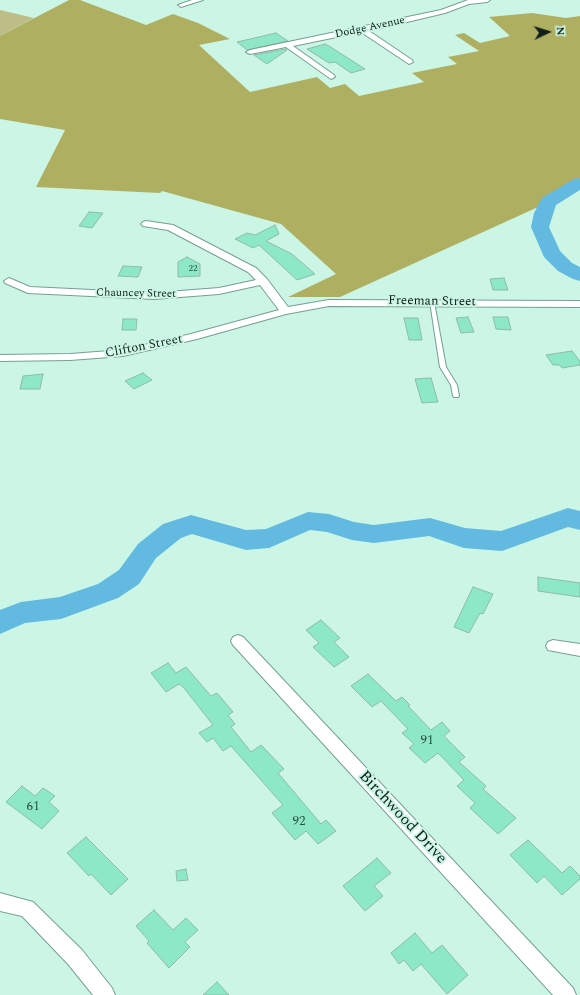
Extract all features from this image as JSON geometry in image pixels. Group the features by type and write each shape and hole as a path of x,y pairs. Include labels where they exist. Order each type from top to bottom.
{"street":[{"path":"181,5 200,0"},
{"name":"Dodge Avenue","path":"250,52 363,30 443,12 468,2 487,0"},
{"path":"363,30 409,62"},
{"path":"288,45 331,77"},
{"path":"146,224 170,227 252,270 263,281 285,310"},
{"name":"Chauncey Street","path":"9,281 28,290 154,296 219,291 263,281"},
{"name":"Freeman Street","path":"285,310 329,303 432,302 580,304"},
{"name":"Clifton Street","path":"0,358 70,357 123,353 193,337 285,310"},
{"name":"Birchwood Drive","path":"238,641 566,995"},
{"path":"553,646 580,650"},
{"path":"0,902 27,908 75,957 105,995"}],"lane":[{"path":"432,302 442,367 454,385 456,396"}],"green space":[{"path":"0,10 34,18 0,36"}],"shaded area":[{"path":"69,0 80,0 146,25 173,14 198,23 230,39 199,45 250,92 317,77 330,88 345,84 359,96 424,82 412,73 457,64 448,57 479,51 455,35 464,33 480,43 510,36 489,17 532,13 566,18 580,16 580,188 340,297 288,297 336,274 281,224 162,191 160,193 36,187 65,130 0,119 0,36"}],"building":[{"path":"276,33 288,41 247,50 237,42"},
{"path":"325,44 365,69 351,73 335,62 329,63 307,49"},
{"path":"287,50 267,64 254,55"},
{"path":"89,212 103,213 92,228 79,226"},
{"path":"275,225 279,234 266,241 292,254 315,274 297,280 259,245 253,248 235,239 247,233 255,235"},
{"path":"187,257 200,264 200,276 178,277 178,262"},
{"path":"123,266 142,267 138,277 118,276"},
{"path":"504,278 508,290 493,290 490,279"},
{"path":"468,317 474,332 461,333 456,318"},
{"path":"493,317 508,317 511,330 496,329"},
{"path":"404,318 418,318 422,340 409,340"},
{"path":"123,319 137,319 136,330 122,330"},
{"path":"572,351 580,361 580,365 562,368 560,365 553,365 546,355"},
{"path":"143,373 152,380 134,389 125,381"},
{"path":"43,374 40,389 20,389 23,376"},
{"path":"431,378 438,402 422,403 415,379"},
{"path":"538,577 580,583 580,597 538,591"},
{"path":"473,587 493,594 483,614 480,613 469,633 454,627"},
{"path":"321,620 340,638 334,642 349,657 334,667 313,647 319,643 306,630"},
{"path":"168,663 176,673 186,667 211,696 217,693 233,712 228,715 235,724 231,727 251,752 261,745 284,769 278,773 321,824 326,820 336,831 318,844 306,831 295,840 272,813 283,805 231,746 223,751 213,738 207,742 199,733 213,725 184,688 179,684 166,692 151,673"},
{"path":"368,674 396,701 402,697 410,705 408,706 431,730 442,722 450,731 444,736 465,757 459,762 486,786 483,789 516,818 498,834 470,808 475,803 457,786 464,780 438,753 425,763 409,748 414,744 402,733 408,729 381,701 372,707 351,686"},
{"path":"22,786 35,796 43,788 55,796 49,802 59,811 42,829 6,802"},
{"path":"86,837 128,879 111,895 91,874 89,876 67,853"},
{"path":"528,840 562,873 570,866 580,876 580,879 562,895 544,876 537,883 510,855"},
{"path":"377,858 391,873 374,886 383,896 365,911 343,886"},
{"path":"186,869 188,880 177,881 176,871"},
{"path":"154,910 173,930 186,918 198,930 185,942 190,947 169,968 147,943 149,941 136,926"},
{"path":"415,933 432,953 442,945 468,975 447,994 421,964 413,971 404,960 399,964 391,953"},
{"path":"217,982 229,995 203,995"}],"waterway":[{"path":"580,183 548,202 543,213 540,227 551,253 565,267 580,275"},
{"path":"0,623 21,613 61,608 108,591 129,577 147,551 172,531 191,524 246,540 269,538 308,521 329,523 352,531 374,534 430,527 464,538 502,541 568,517 580,521"}]}
